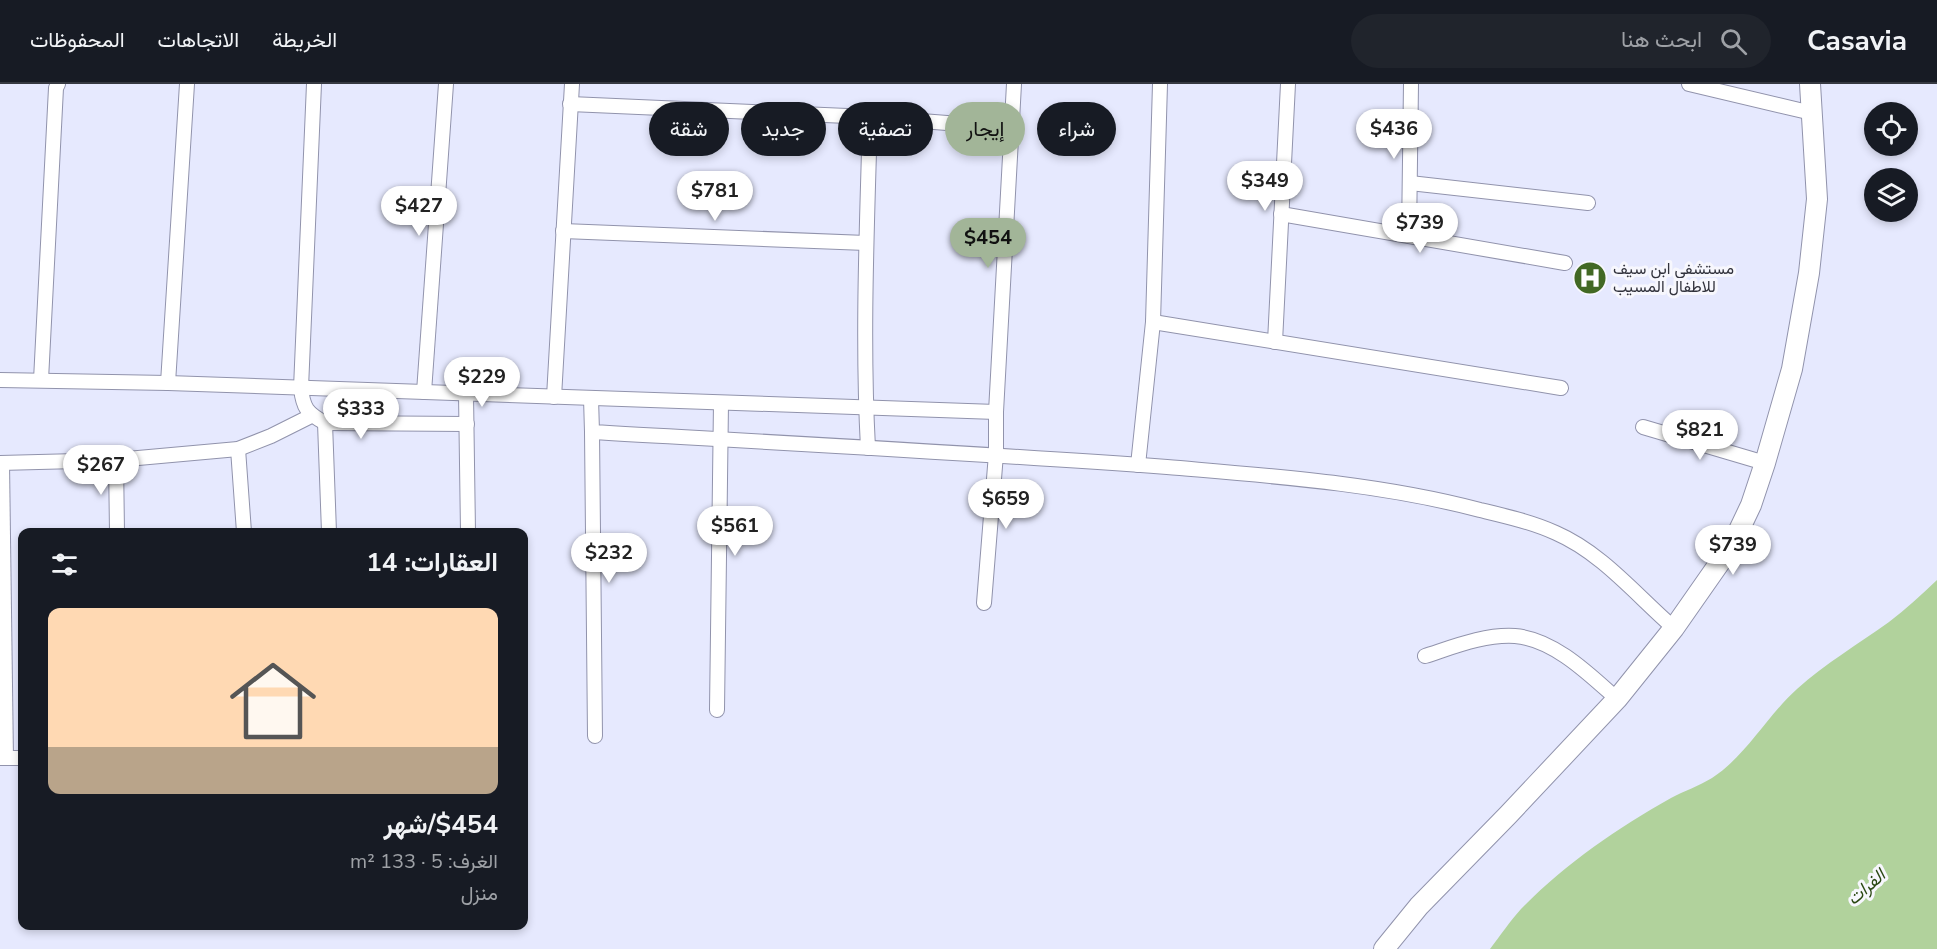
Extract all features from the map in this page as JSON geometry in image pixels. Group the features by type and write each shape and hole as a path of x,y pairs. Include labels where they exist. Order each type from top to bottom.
{"street":[{"path":"41,380 58,84"},
{"path":"168,383 187,84"},
{"path":"314,84 301,388 303,403 312,416 325,423 467,424"},
{"path":"424,392 446,84"},
{"path":"554,397 572,84"},
{"path":"1013,102 1014,84"},
{"path":"1138,465 1153,322 1160,84"},
{"path":"1275,342 1287,84"},
{"path":"1409,236 1411,84"},
{"path":"1689,84 1812,113"},
{"path":"1384,949 1419,906 1617,699 1674,628 1732,545 1751,505 1765,464 1792,369 1809,273 1817,199 1810,84"},
{"path":"570,104 838,116"},
{"path":"868,448 866,243 869,156"},
{"path":"984,603 996,454 996,412 1010,156"},
{"path":"1410,183 1588,203"},
{"path":"1281,214 1565,263"},
{"path":"563,231 866,243"},
{"path":"1153,322 1561,388"},
{"path":"0,380 168,383 996,412"},
{"path":"466,394 468,528"},
{"path":"591,398 595,736"},
{"path":"717,710 721,403"},
{"path":"3,758 1,463 116,460 238,449 272,436 312,416"},
{"path":"325,423 329,528"},
{"path":"1643,427 1765,464"},
{"path":"592,432 996,454 1138,465 1368,488 1445,500 1506,516 1552,531 1571,540 1593,554 1674,628"},
{"path":"238,449 244,528"},
{"path":"116,460 117,528"},
{"path":"1425,656 1464,643 1517,636 1544,645 1576,663 1617,699"}],"water":[{"name":"الفرات","path":"1937,580 1937,949 1490,949 1521,909 1573,862 1631,822 1671,798 1707,781 1724,769 1797,689 1889,622"}],"place":[{"name":"مستشفى ابن سيف للاطفال المسيب","path":"1590,278"}]}
